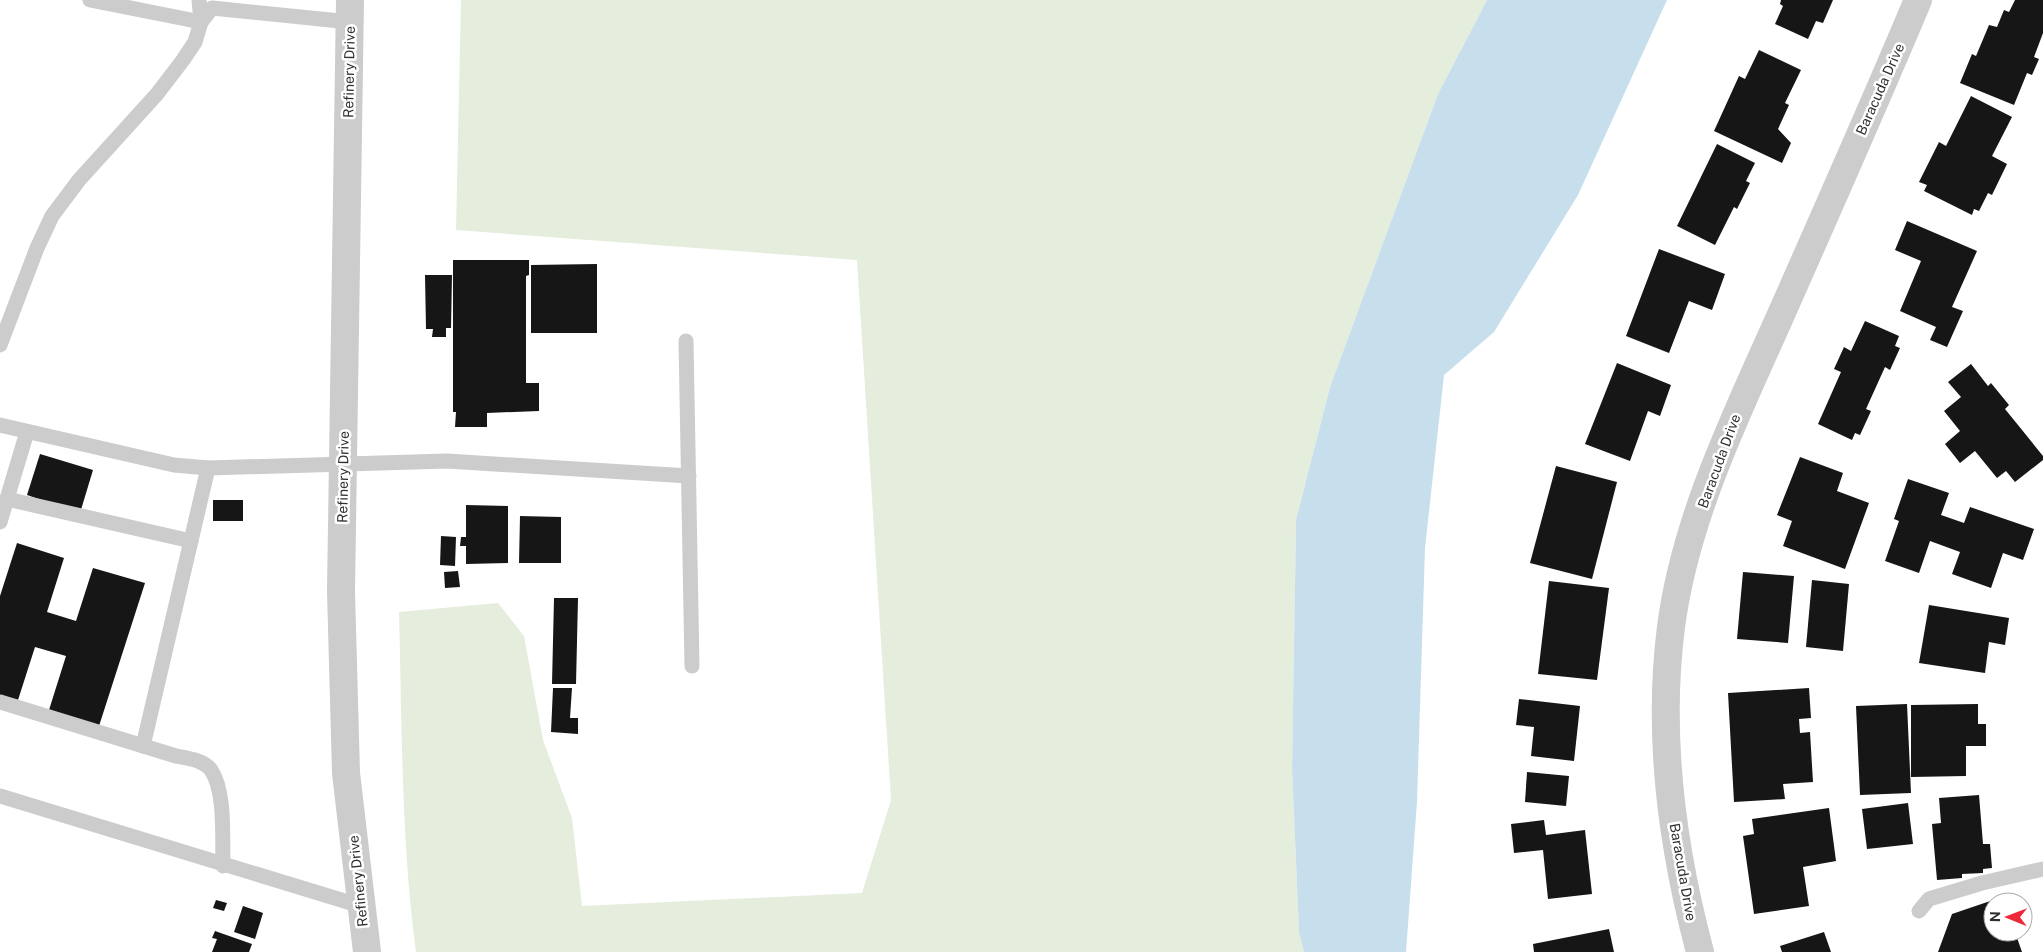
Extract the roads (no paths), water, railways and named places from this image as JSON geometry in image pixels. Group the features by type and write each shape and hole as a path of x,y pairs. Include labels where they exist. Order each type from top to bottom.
{"street":[{"name":"Baracuda Drive","path":"1700,952 1684,889 1668,779 1667,708 1671,628 1686,555 1724,441 1918,0"},
{"name":"Refinery Drive","path":"350,11 341,591 346,773 367,952"}],"lane":[{"path":"90,0 201,22"},
{"path":"199,0 201,22"},
{"path":"0,345 37,248 52,216 79,180 157,94 195,42 201,22 212,8 350,11"},
{"path":"686,340 692,666"},
{"path":"0,426 174,465 208,468 343,466 447,461 689,476"},
{"path":"0,522 27,432"},
{"path":"143,746 208,468"},
{"path":"7,499 191,541"},
{"path":"0,702 143,746 196,760 211,769 220,791 223,866"},
{"path":"0,796 223,866 361,906"},
{"path":"1919,911 1929,899 1982,882 2043,869"}],"water":[{"path":"1487,0 1667,0 1578,195 1494,332 1444,375 1425,548 1417,802 1406,952 1304,952 1299,933 1292,768 1296,520 1330,387 1438,94"}]}
